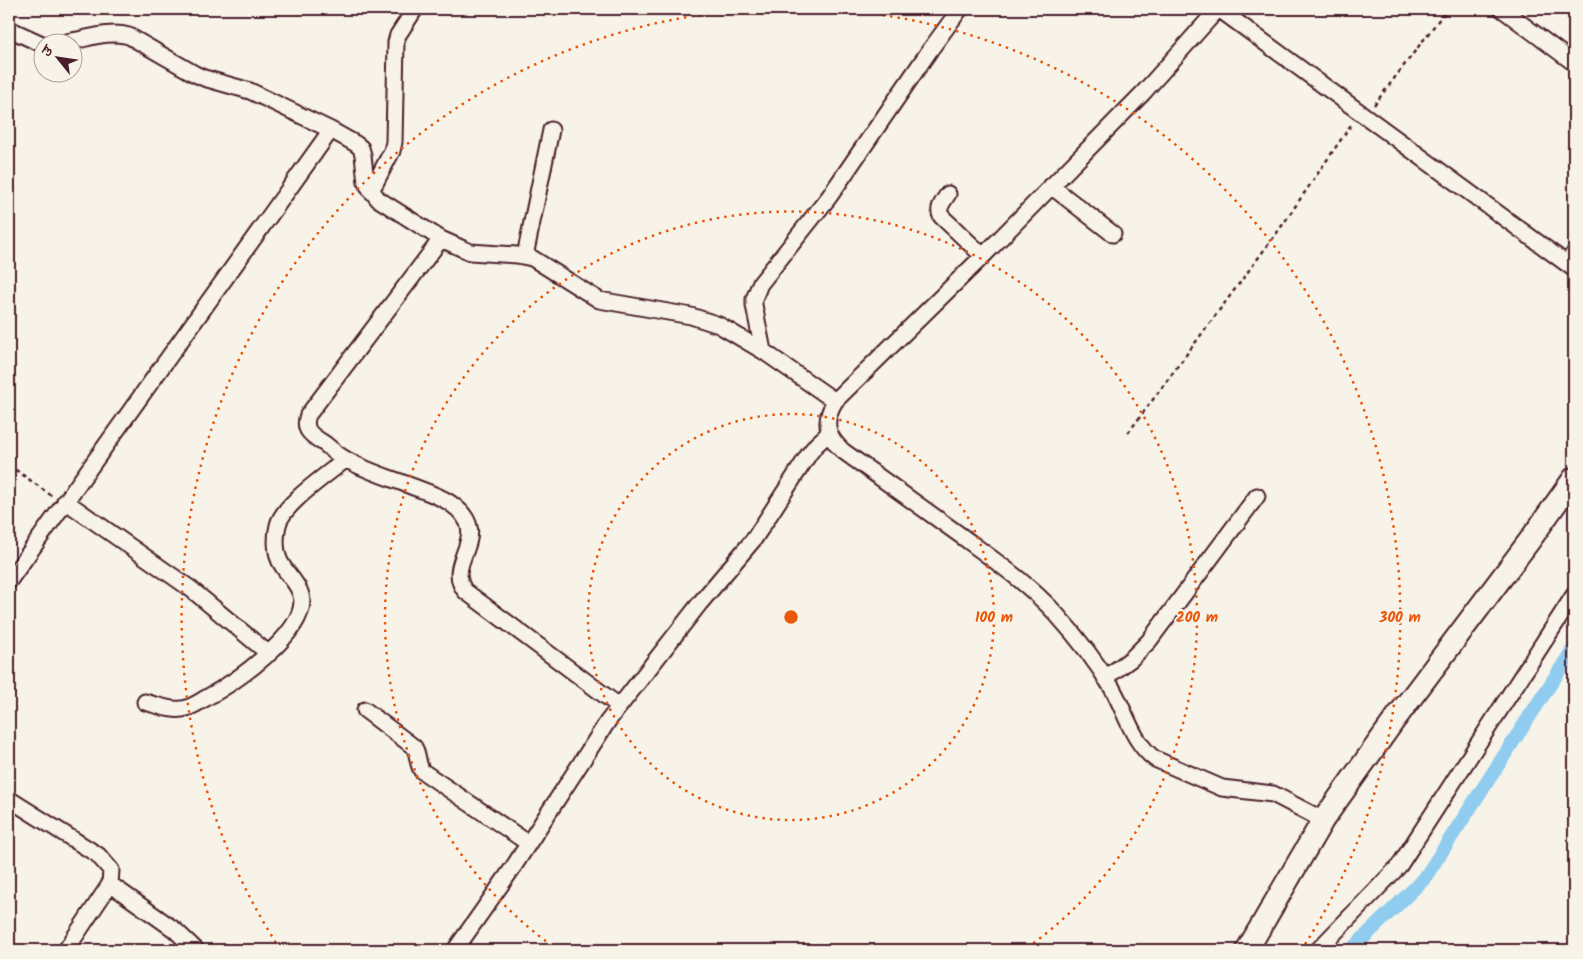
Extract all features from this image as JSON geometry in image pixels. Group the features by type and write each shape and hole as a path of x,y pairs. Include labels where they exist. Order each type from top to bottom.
{"street":[{"path":"371,191 392,151 394,142 396,42 398,35 415,9"},
{"path":"763,351 754,305 754,299 760,284 829,196 960,9"},
{"path":"1323,820 1282,798 1263,793 1222,788 1155,759 1148,754 1138,741 1105,678 1059,616 1034,591 987,554 842,451 832,440 829,433 828,416 835,401 983,256 1143,94 1218,9 1569,265"},
{"path":"1502,9 1574,63"},
{"path":"9,29 32,39"},
{"path":"82,39 112,34 129,36 204,78 250,91 356,144 361,148 366,183 378,199 441,239 470,252 526,256 543,264 599,300 700,318 719,324 763,351 835,401"},
{"path":"9,581 64,501 331,130"},
{"path":"526,256 551,130"},
{"path":"1051,186 1113,234"},
{"path":"948,194 939,208 941,216 983,256"},
{"path":"441,239 308,415 306,427 311,434 345,460 441,498 458,509 470,524 470,533 459,573 459,581 465,591 619,706"},
{"path":"455,950 619,706 700,603 754,539 809,454 829,433"},
{"path":"145,702 174,709 183,709 191,706 236,680 269,654 293,625 301,606 300,592 281,564 278,555 276,532 278,524 287,508 345,460"},
{"path":"1246,950 1323,820 1393,722 1574,478"},
{"path":"1105,678 1131,659 1149,640 1257,496"},
{"path":"64,501 191,589 269,654"},
{"path":"1318,950 1388,879 1403,860 1574,595"},
{"path":"365,710 414,747 422,771 528,844"},
{"path":"9,799 103,860 111,870 110,884 66,950"},
{"path":"110,884 171,927 196,950"}],"lane":[{"path":"1569,265 1574,247"}],"path":[{"path":"1128,433 1363,114 1447,9"},
{"path":"9,465 49,494 64,501"}],"waterway":[{"path":"1351,950 1424,879 1574,648"}]}
